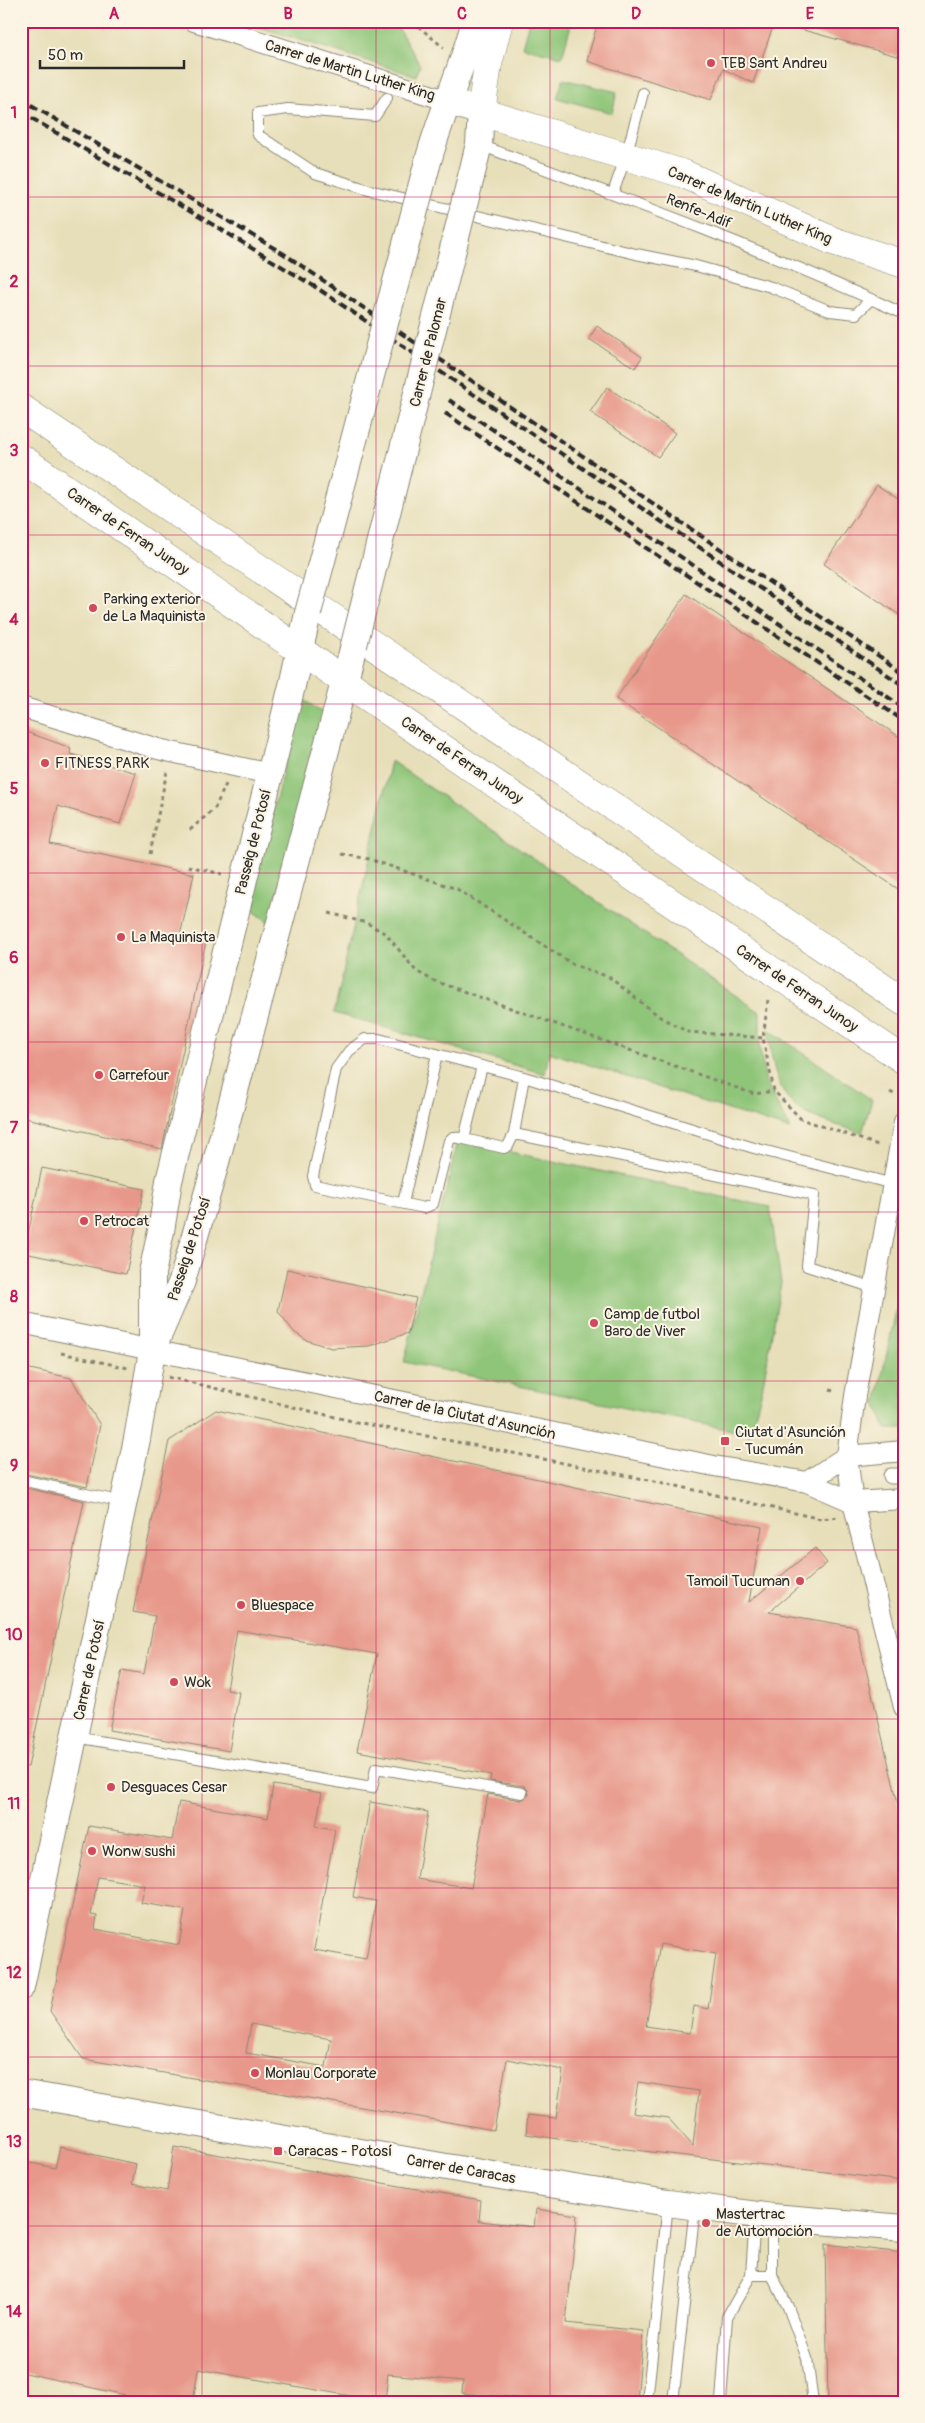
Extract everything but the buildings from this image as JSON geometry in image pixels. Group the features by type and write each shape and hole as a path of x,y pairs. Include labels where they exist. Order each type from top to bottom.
{"main road":[{"name":"Carrer de Palomar","path":"481,112 488,64 499,21"},
{"name":"Carrer de Martin Luther King","path":"481,112 684,174 833,241 904,264"},
{"path":"21,408 904,1002"},
{"name":"Carrer de Ferran Junoy","path":"21,458 904,1060"}],"street":[{"name":"Carrer de Martin Luther King","path":"194,21 449,101"},
{"path":"300,648 433,141 449,101 475,21"},
{"path":"449,101 481,112"},
{"name":"Carrer de Palomar","path":"344,680 479,144 481,112"},
{"name":"Passeig de Potosí","path":"152,1351 152,1272 169,1181 300,648"},
{"name":"Passeig de Potosí","path":"152,1351 182,1280 212,1177 344,680"},
{"path":"21,707 158,749 270,774"},
{"path":"904,1122 874,1288 847,1456 853,1502 904,1707"},
{"name":"Carrer de la Ciutat d'Asunción","path":"21,1323 722,1468 807,1482 853,1502"},
{"name":"Carrer de Potosí","path":"21,1988 124,1502 152,1351"},
{"path":"807,1482 847,1456 904,1452"},
{"path":"853,1502 904,1499"},
{"name":"Carrer de Caracas","path":"21,2093 487,2174 668,2203 764,2216 904,2228"}],"lane":[{"path":"613,193 626,156 643,93"},
{"path":"387,98 374,116 288,109 258,113 258,135 315,173 368,190 636,254 696,266 771,287 830,311 856,314 871,299"},
{"name":"Renfe-Adif","path":"479,144 613,193 832,281 904,314"},
{"path":"524,1077 511,1142 504,1148 453,1137 449,1141 433,1204 424,1208 315,1185 313,1176 336,1070 349,1051 365,1039 393,1041 524,1077 754,1148 893,1184"},
{"path":"403,1203 437,1054"},
{"path":"464,1139 482,1066"},
{"path":"514,1134 814,1195 807,1266 874,1288"},
{"path":"21,1480 124,1502"},
{"path":"74,1737 372,1788 376,1768 522,1793"},
{"path":"647,2402 668,2203"},
{"path":"673,2402 695,2206"},
{"path":"720,2402 727,2317 751,2275 764,2216"},
{"path":"764,2216 772,2275 788,2307 807,2358 812,2402"},
{"path":"751,2275 772,2275"}],"path":[{"path":"412,21 448,52"},
{"path":"150,854 168,771"},
{"path":"190,830 215,808 226,784"},
{"path":"342,854 369,859 457,889 574,965 609,977 660,1017 688,1032 763,1038"},
{"path":"188,866 228,874"},
{"path":"330,913 367,923 386,934 416,971 434,981 754,1094 774,1091"},
{"path":"768,1000 763,1038 774,1091 801,1119 878,1145"},
{"name":"Carrer de la Ciutat d'Asunción","path":"231,1392 356,1422 664,1483 821,1519"}],"green space":[{"path":"239,21 388,21 396,24 420,65 416,76"},
{"path":"529,21 572,21 562,57 522,47"},
{"path":"563,79 617,92 612,113 557,98"},
{"path":"302,699 325,714 270,923 248,907"},
{"path":"391,761 760,1012 760,1049 766,1083 791,1130 549,1052 545,1074 334,1013"},
{"path":"768,1029 872,1100 862,1133 807,1114 788,1099 773,1065"},
{"name":"Camp de futbol Baro de Viver","path":"458,1141 770,1207 781,1283 762,1390 750,1434 404,1362"},
{"path":"904,1274 904,1429 886,1429 876,1403"}],"railway":[{"path":"21,99 284,254 904,673"},
{"path":"21,112 317,288 904,686"},
{"path":"449,400 904,708"},
{"path":"445,413 904,721"}],"place":[{"name":"TEB Sant Andreu","path":"711,63"},
{"name":"Parking exterior de La Maquinista","path":"93,608"},
{"name":"FITNESS PARK","path":"45,763"},
{"name":"La Maquinista","path":"121,937"},
{"name":"Carrefour","path":"99,1075"},
{"name":"Petrocat","path":"84,1221"},
{"name":"Camp de futbol Baro de Viver","path":"594,1323"},
{"name":"Ciutat d'Asunción - Tucumán","path":"725,1441"},
{"name":"Tamoil Tucuman","path":"800,1581"},
{"name":"Bluespace","path":"241,1605"},
{"name":"Wok","path":"174,1682"},
{"name":"Desguaces Cesar","path":"111,1787"},
{"name":"Wonw sushi","path":"92,1851"},
{"name":"Monlau Corporate","path":"255,2073"},
{"name":"Caracas - Potosí","path":"278,2151"},
{"name":"Mastertrac de Automoción","path":"706,2223"}]}
